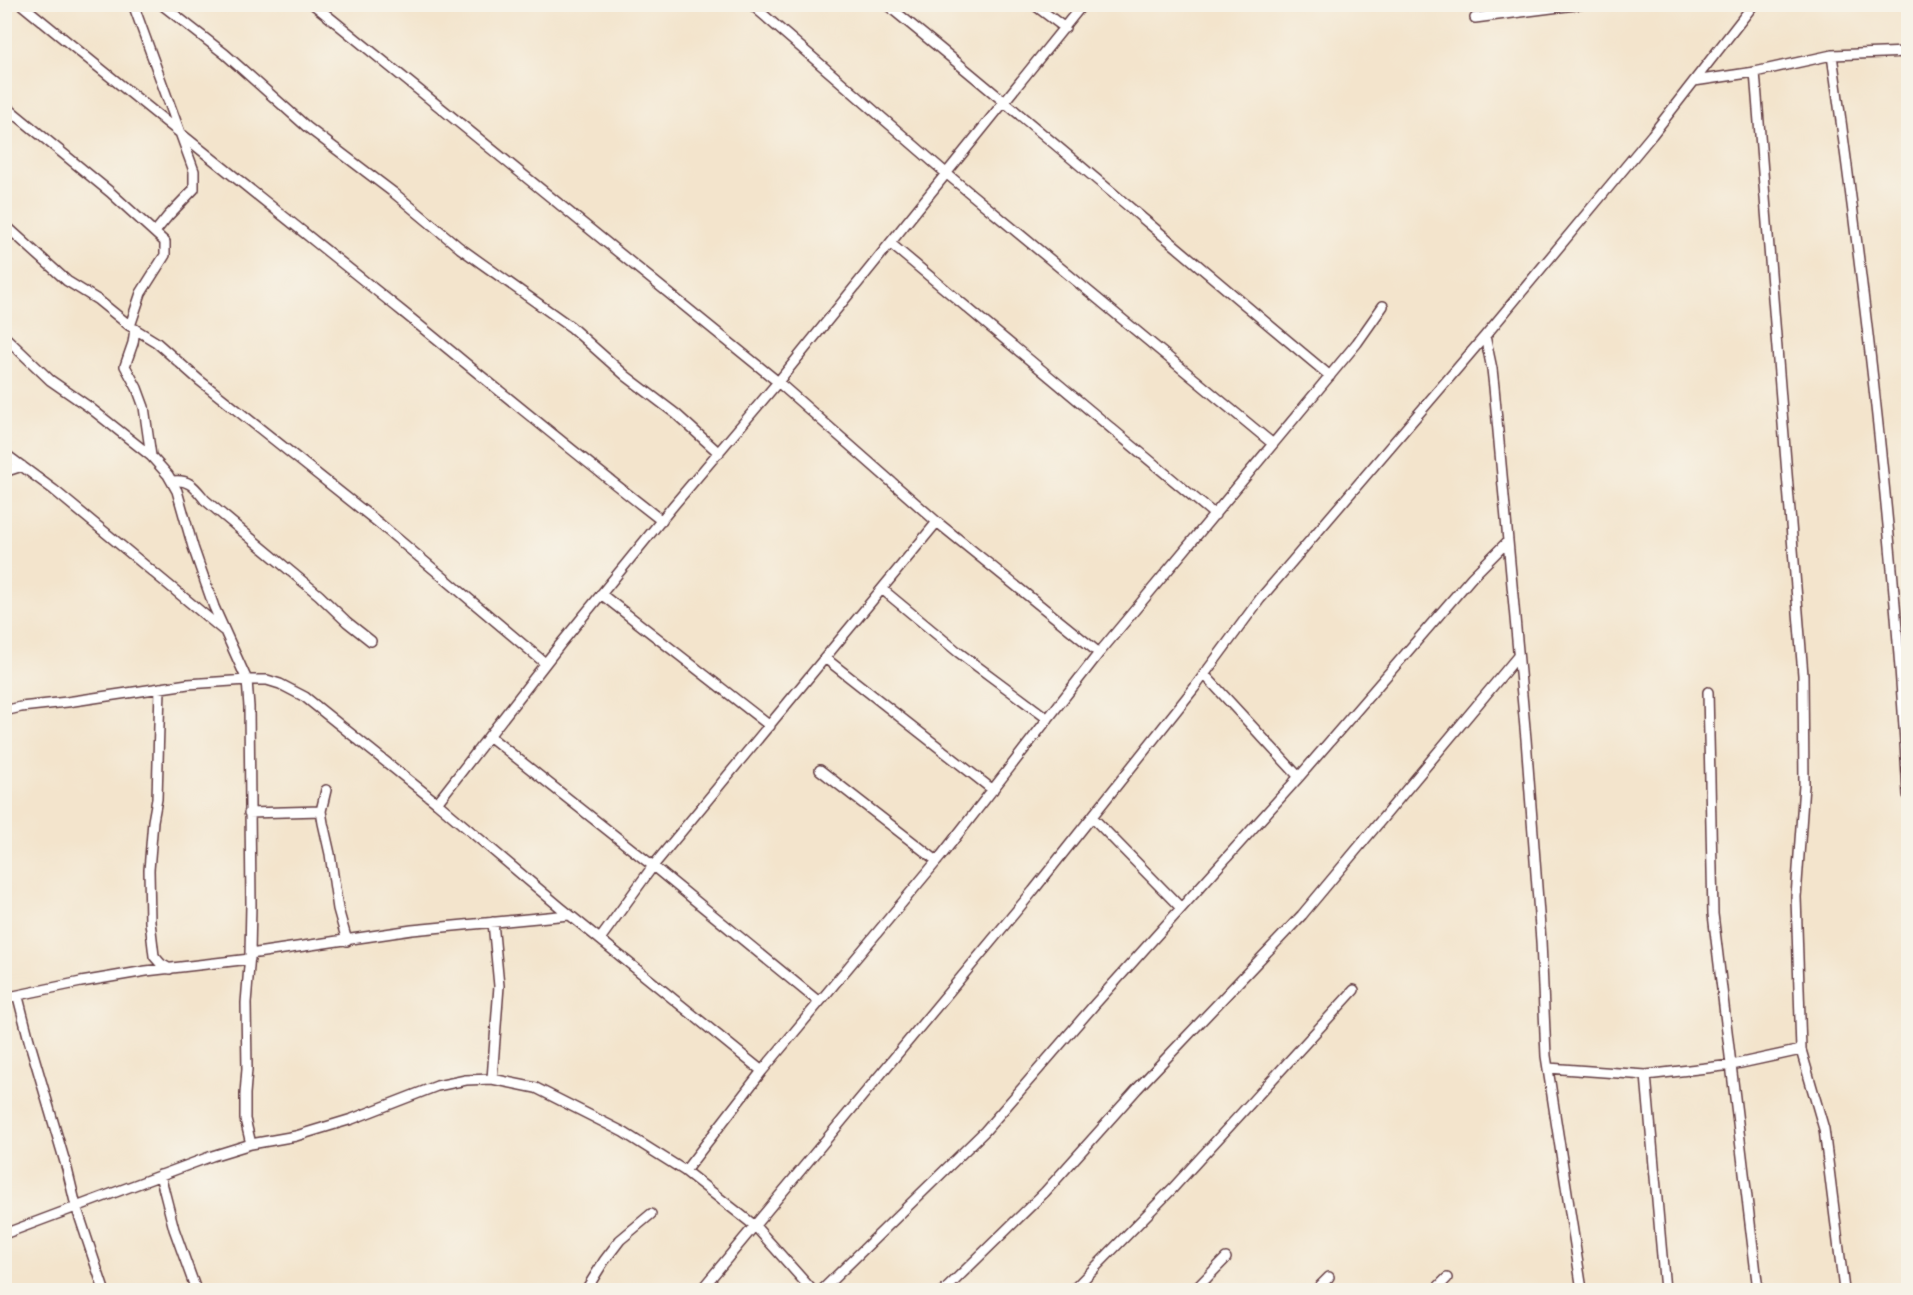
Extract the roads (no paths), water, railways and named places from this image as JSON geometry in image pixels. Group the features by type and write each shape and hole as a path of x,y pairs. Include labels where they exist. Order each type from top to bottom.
{"street":[{"path":"21,4 572,451 662,520"},
{"path":"133,4 194,171 194,189 155,232"},
{"path":"161,4 225,54 307,127 394,193 460,248 571,327 626,376 676,414 718,453"},
{"path":"313,4 778,382 937,522 1099,654"},
{"path":"751,4 947,174 1273,444"},
{"path":"886,4 1005,101 1165,239 1330,376"},
{"path":"1033,4 1065,28"},
{"path":"437,803 545,663 891,244 1083,4"},
{"path":"1475,18 1583,4"},
{"path":"701,1290 926,1021 1092,817 1204,675 1260,599 1485,336 1652,135 1754,4"},
{"path":"1694,81 1755,72 1832,55 1908,52"},
{"path":"1832,55 1888,517 1902,683 1908,795"},
{"path":"1755,72 1803,675 1804,785 1796,897 1801,1050 1824,1129 1844,1290"},
{"path":"4,105 110,192 165,243 165,255 141,293 133,328 133,343 125,366 144,407 151,456"},
{"path":"4,224 67,281 98,300 133,328 156,342 199,380 380,524 545,663"},
{"path":"891,244 1215,515"},
{"path":"685,1171 762,1071 937,861 1099,654 1357,344 1383,306"},
{"path":"4,336 50,380 89,407 151,456 173,481 214,607 247,680 250,957 246,1003 247,1070 244,1094 245,1119 251,1144"},
{"path":"1485,336 1493,378 1518,656 1539,917 1548,1068 1582,1290"},
{"path":"4,453 62,496 225,632"},
{"path":"4,472 22,466"},
{"path":"173,481 181,480 190,483 205,500 371,641"},
{"path":"600,939 653,866 937,522"},
{"path":"822,1290 985,1131 1095,1004 1299,777 1472,577 1507,542"},
{"path":"882,589 958,652 1048,719"},
{"path":"601,594 770,726"},
{"path":"945,1290 1045,1192 1137,1089 1302,915 1518,656"},
{"path":"825,658 993,789"},
{"path":"1204,675 1299,777"},
{"path":"4,711 188,684 247,680 267,680 280,684 305,697 762,1071"},
{"path":"160,688 157,799 149,870 150,922 154,956 170,969"},
{"path":"1708,692 1713,914 1758,1290"},
{"path":"489,736 819,1002"},
{"path":"820,770 937,861"},
{"path":"1070,1031 1138,951 1299,777"},
{"path":"326,790 321,811 338,909 347,941"},
{"path":"249,813 321,811"},
{"path":"1092,817 1180,907"},
{"path":"4,998 146,971 220,962 411,930 569,915"},
{"path":"492,1079 499,986 493,922"},
{"path":"1073,1290 1173,1188 1354,990"},
{"path":"18,997 76,1206 104,1290"},
{"path":"1548,1068 1646,1075 1732,1065 1801,1050"},
{"path":"1646,1075 1665,1290"},
{"path":"4,1234 212,1156 251,1144 296,1136 352,1119 437,1086 466,1080 492,1079 536,1088 623,1132 685,1171 755,1226 812,1290"},
{"path":"160,1175 174,1228 196,1290"},
{"path":"586,1290 620,1240 651,1214"},
{"path":"1195,1290 1226,1258"},
{"path":"1316,1290 1329,1277"},
{"path":"1435,1290 1447,1278"}]}
